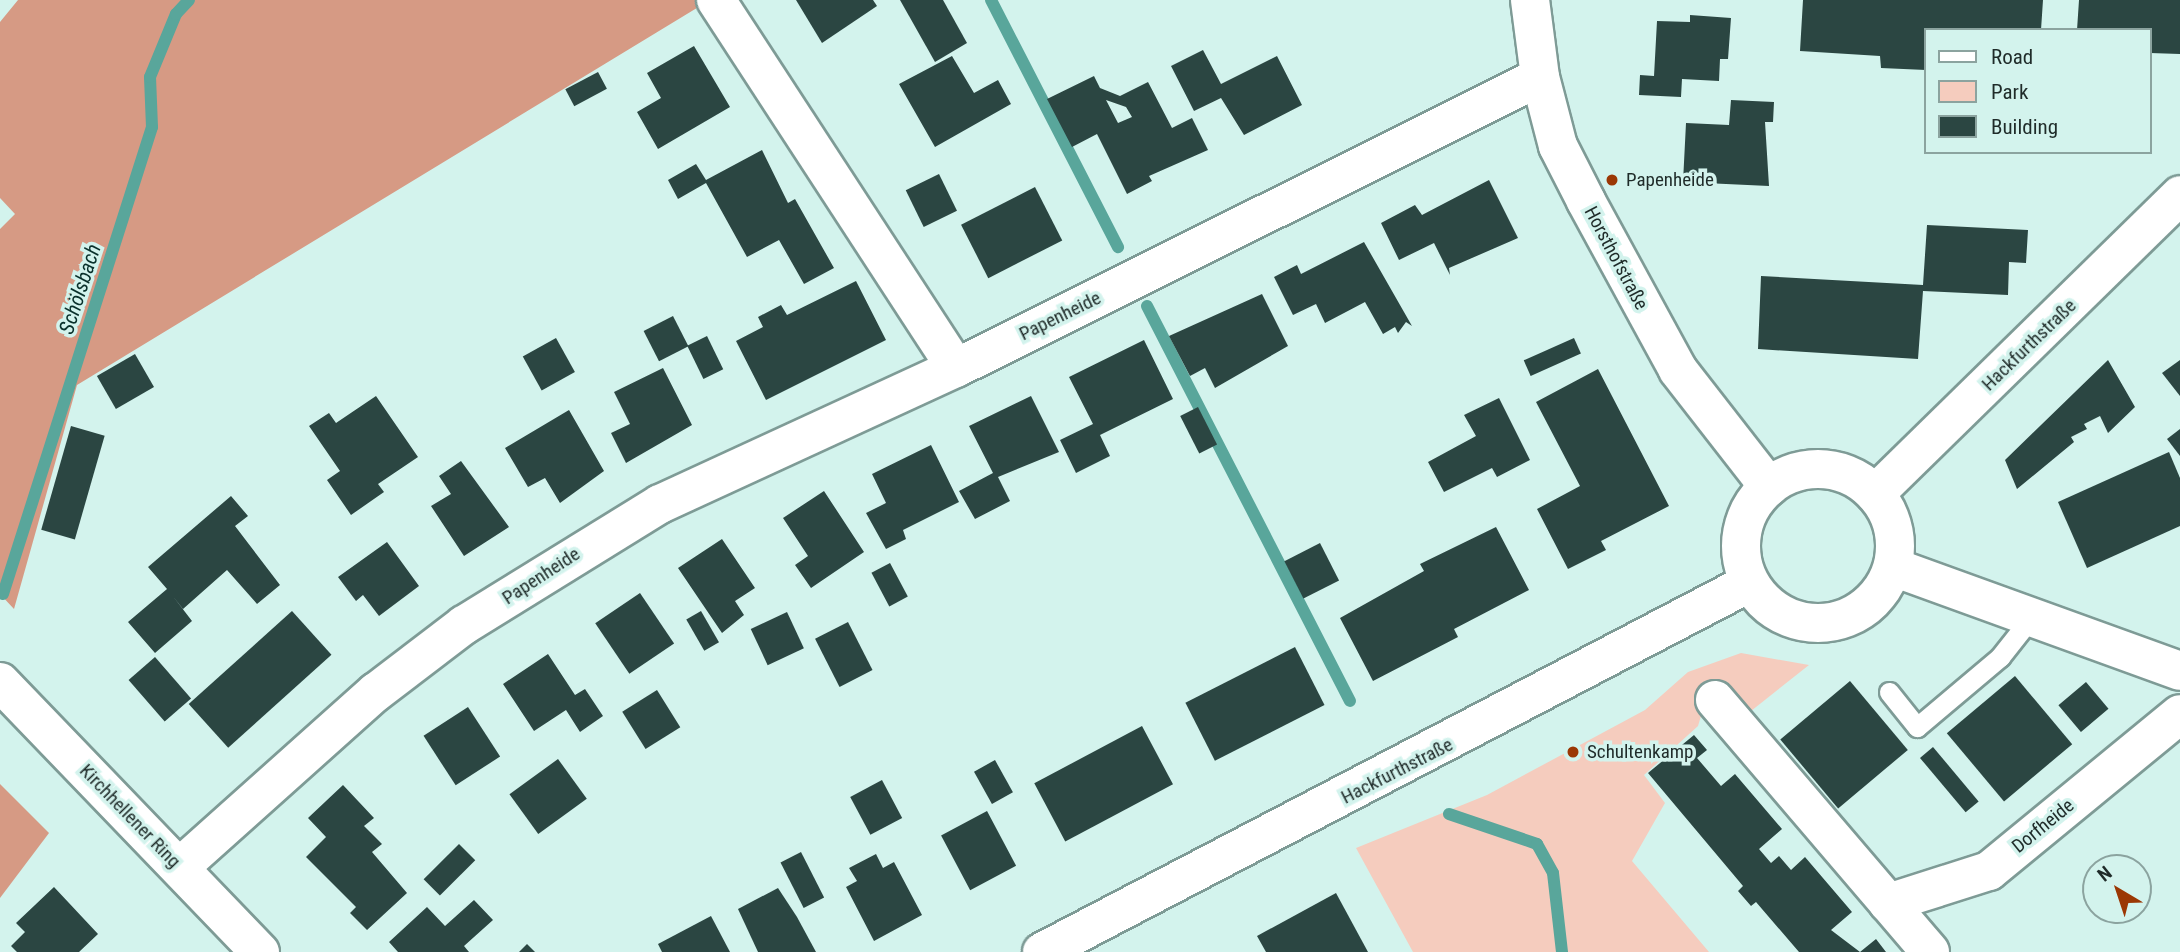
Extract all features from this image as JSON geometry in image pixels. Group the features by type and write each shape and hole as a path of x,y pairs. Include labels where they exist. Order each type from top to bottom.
{"street":[{"path":"716,0 956,368"},
{"name":"Horsthofstraße","path":"1530,0 1540,77 1559,146 1630,286 1678,370 1769,487"},
{"name":"Papenheide","path":"180,867 376,692 570,556 752,458 956,368 1540,77"},
{"name":"Hackfurthstraße","path":"1875,494 2180,195"},
{"path":"1807,470 1832,470 1875,494 1895,536 1893,566 1873,600 1840,620 1821,623 1783,615 1749,583 1741,538 1752,506 1769,487 1807,470"},
{"path":"1893,566 2034,614 2180,671"},
{"name":"Hackfurthstraße","path":"1061,948 1749,583"},
{"name":"Kirchhellener Ring","path":"0,682 260,952"},
{"path":"1715,700 1930,952"},
{"name":"Dorfheide","path":"1888,903 1989,871 2180,714"}],"lane":[{"path":"1889,692 1917,727 2000,657 2034,614"}],"green space":[{"path":"1741,653 1809,665 1751,711 1704,706 1698,726 1644,775 1665,803 1632,861 1709,952 1413,952 1356,848 1487,795 1645,710 1688,672"}],"shaded area":[{"path":"18,0 710,0 77,385 14,609 0,594 0,229 15,214 0,198 0,22"},
{"path":"0,784 49,833 0,898"}],"building":[{"path":"796,0 873,0 877,6 822,43"},
{"path":"900,0 943,0 967,43 935,62"},
{"path":"1803,0 2043,0 2041,28 1924,28 1924,70 1881,68 1880,56 1800,51"},
{"path":"2079,0 2180,0 2180,54 2152,53 2152,28 2077,28"},
{"path":"1690,15 1731,18 1728,59 1720,59 1719,81 1682,79 1681,97 1639,95 1640,75 1654,76 1657,21 1690,22"},
{"path":"694,46 730,107 658,149 637,112 661,98 647,73"},
{"path":"1203,50 1221,84 1277,56 1302,105 1244,135 1221,98 1194,111 1171,66"},
{"path":"952,56 974,93 998,80 1011,104 935,147 899,84"},
{"path":"598,72 607,89 574,106 565,89"},
{"path":"1094,76 1100,88 1120,96 1148,82 1172,128 1192,118 1208,150 1149,176 1152,181 1127,194 1097,134 1072,147 1047,99","holes":["1106,100 1126,107 1132,117 1118,123"]},
{"path":"1731,100 1774,102 1773,122 1765,122 1769,186 1683,182 1686,123 1729,125"},
{"path":"762,150 788,203 795,199 834,268 804,284 779,240 747,257 706,183 678,199 668,180 696,164 706,180"},
{"path":"939,174 957,211 924,227 906,190"},
{"path":"1489,180 1518,238 1449,268 1450,275 1434,243 1399,260 1381,223 1415,205 1422,215"},
{"path":"1035,187 1062,240 988,278 961,225"},
{"path":"1927,225 2028,230 2026,263 2009,262 2008,295 1923,291 1918,359 1758,349 1761,276 1923,285"},
{"path":"1364,242 1412,326 1406,322 1398,333 1395,327 1383,334 1365,302 1325,323 1316,304 1293,315 1274,277 1297,265 1301,274"},
{"path":"856,281 886,340 766,400 736,341 763,327 758,317 781,305 787,315"},
{"path":"1262,294 1288,346 1215,388 1205,368 1190,376 1169,336"},
{"path":"673,316 688,346 659,361 644,331"},
{"path":"707,336 723,369 703,379 687,346"},
{"path":"556,338 575,372 542,391 523,356"},
{"path":"1574,338 1581,354 1531,376 1524,360"},
{"path":"1144,340 1173,399 1100,435 1110,456 1076,473 1060,440 1093,424 1069,377"},
{"path":"135,354 154,387 116,409 97,376"},
{"path":"2108,360 2135,407 2108,433 2100,416 2084,424 2087,429 2071,437 2074,442 2017,489 2005,460"},
{"path":"2180,360 2180,396 2162,373"},
{"path":"663,368 692,425 626,463 611,433 630,424 614,392"},
{"path":"1598,369 1669,506 1601,541 1606,550 1568,569 1537,509 1580,486 1536,402"},
{"path":"376,396 418,457 378,484 384,492 351,515 327,480 340,471 309,426 329,413 336,423"},
{"path":"1031,396 1059,452 998,477 1010,501 975,519 959,491 993,473 969,426"},
{"path":"1499,398 1530,460 1497,477 1492,468 1444,492 1428,462 1476,436 1464,415"},
{"path":"1198,407 1217,444 1199,454 1180,416"},
{"path":"569,410 604,471 560,503 545,478 528,487 505,448"},
{"path":"71,426 105,436 75,539 41,530"},
{"path":"2180,429 2180,456 2167,439"},
{"path":"931,445 959,502 903,530 906,539 886,549 866,513 886,503 872,474"},
{"path":"2169,452 2180,478 2180,526 2087,568 2058,502"},
{"path":"461,461 509,527 464,556 431,506 451,494 439,476"},
{"path":"824,491 864,552 811,588 795,565 808,556 783,518"},
{"path":"231,496 248,516 235,526 280,585 257,604 227,570 183,609 172,595 192,621 155,653 128,622 167,589 148,567"},
{"path":"1496,527 1529,590 1454,629 1458,637 1373,681 1340,618 1424,571 1420,564"},
{"path":"722,539 755,588 735,601 744,615 722,633 678,568"},
{"path":"387,542 419,586 379,616 363,595 356,601 338,577"},
{"path":"1320,543 1339,580 1303,599 1284,561"},
{"path":"890,563 908,597 889,606 871,573"},
{"path":"640,593 674,644 629,674 595,623"},
{"path":"292,611 331,655 228,748 189,704"},
{"path":"701,611 719,642 704,651 686,620"},
{"path":"787,612 804,648 768,665 751,629"},
{"path":"848,622 873,670 840,687 815,639"},
{"path":"1295,647 1325,705 1215,761 1185,703"},
{"path":"548,654 575,695 585,689 603,716 580,732 566,710 534,731 503,684"},
{"path":"155,657 191,699 165,721 129,680"},
{"path":"2015,676 2072,744 2004,801 1947,733"},
{"path":"1850,681 1908,750 1838,808 1780,739"},
{"path":"2086,682 2108,709 2081,732 2058,705"},
{"path":"657,690 680,727 646,749 622,712"},
{"path":"468,707 500,756 456,785 424,736"},
{"path":"1142,726 1173,784 1065,842 1034,783"},
{"path":"1694,735 1707,750 1697,758 1721,786 1735,774 1782,829 1759,849 1771,863 1779,856 1791,870 1805,857 1852,912 1831,930 1860,952 1799,952 1756,902 1751,906 1738,891 1743,886 1648,773"},
{"path":"1933,747 1979,801 1966,812 1920,758"},
{"path":"558,759 587,799 538,834 509,794"},
{"path":"995,760 1013,792 992,804 974,772"},
{"path":"882,780 902,818 870,835 850,797"},
{"path":"343,785 374,818 364,826 382,844 372,852 407,893 367,930 350,913 356,907 306,857 326,837 308,818"},
{"path":"987,811 1016,866 970,890 941,835"},
{"path":"459,844 475,860 440,896 424,879"},
{"path":"801,852 824,897 804,908 781,862"},
{"path":"876,854 883,868 894,862 922,915 874,941 846,887 857,881 849,868"},
{"path":"54,887 98,934 79,952 17,952 11,946 25,932 16,923"},
{"path":"778,888 816,952 758,952 738,909"},
{"path":"1336,893 1368,952 1266,952 1257,936"},
{"path":"474,900 493,920 464,946 469,952 398,952 389,942 427,907 445,926"},
{"path":"711,916 730,952 662,952 658,944"},
{"path":"1876,939 1886,952 1860,952"},
{"path":"527,944 535,952 519,952"}],"waterway":[{"name":"Schölsbach","path":"3,594 152,127 150,77 176,14 189,0"},
{"path":"991,0 1118,247"},
{"path":"1147,306 1350,701"},
{"path":"1449,814 1537,844 1553,873 1562,952"}],"place":[{"name":"Papenheide","path":"1612,180"},
{"name":"Schultenkamp","path":"1573,752"}]}
